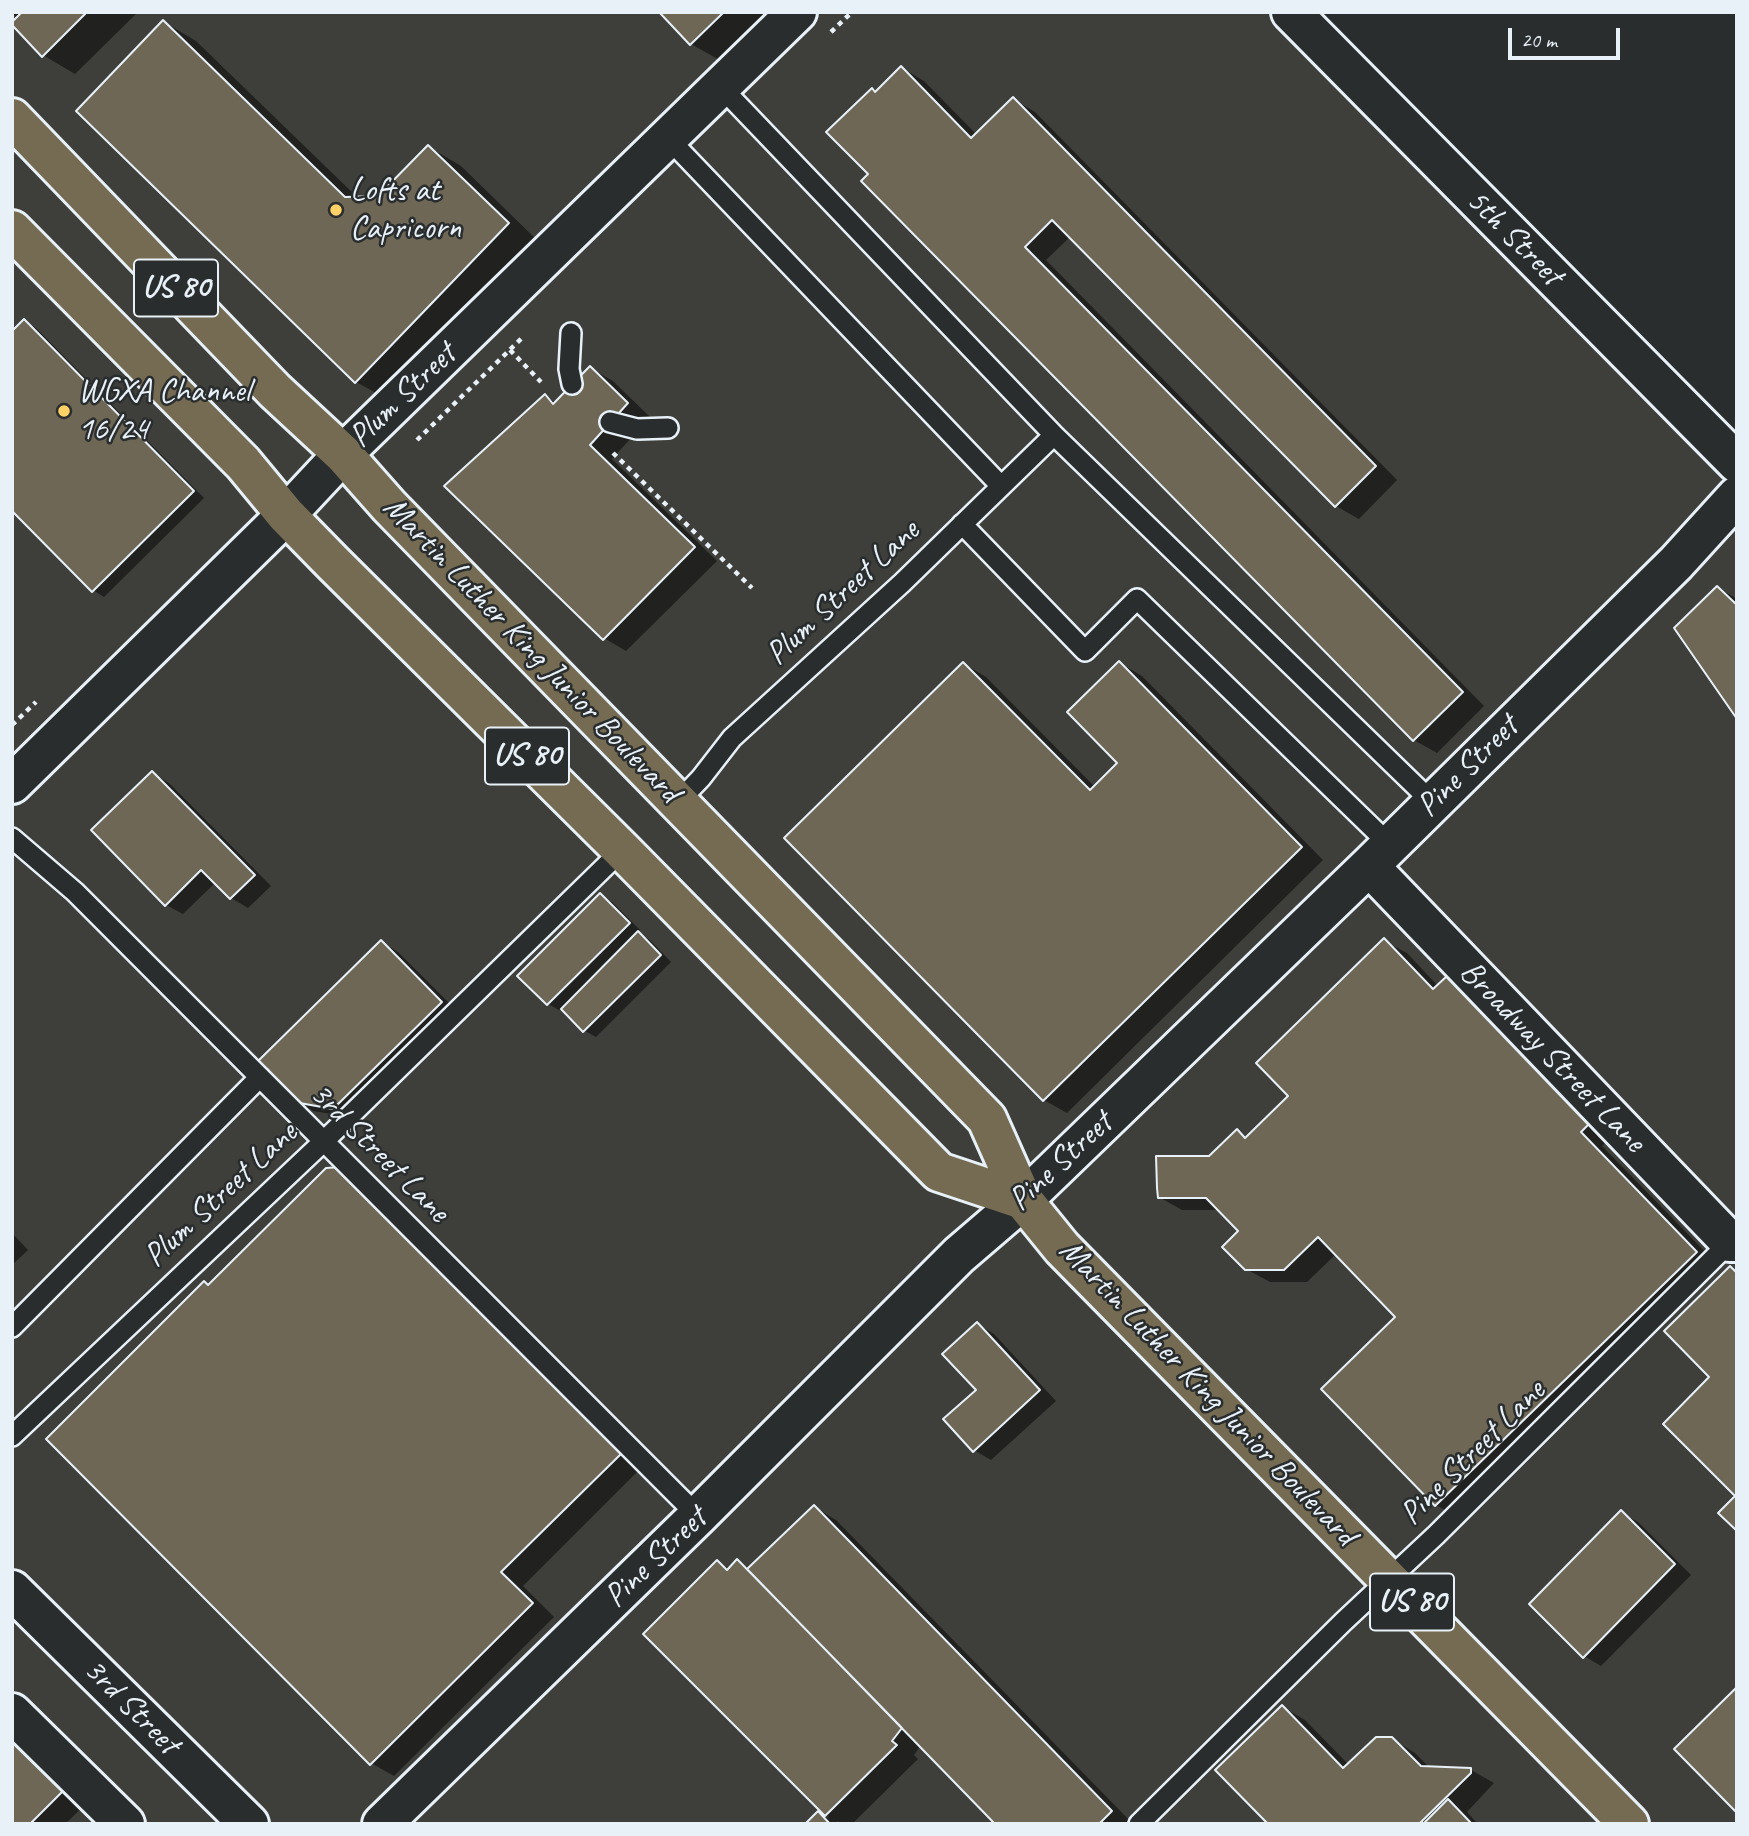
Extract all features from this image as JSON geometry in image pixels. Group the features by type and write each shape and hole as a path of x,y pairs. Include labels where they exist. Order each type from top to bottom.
{"main road":[{"name":"Martin Luther King Junior Boulevard","path":"12,118 288,405 343,454 389,506 987,1119 1023,1199 1062,1248 1629,1824"},
{"name":"US 80","path":"12,230 243,463 286,515 622,850 939,1172 1023,1199"}],"street":[{"name":"Plum Street","path":"12,785 286,515 343,454 797,12"},
{"name":"5th Street","path":"1291,12 1737,463"},
{"name":"Pine Street","path":"383,1824 698,1517 959,1255 1023,1199 1379,856 1676,563 1737,496"},
{"name":"Broadway Street Lane","path":"1379,856 1733,1242"},
{"name":"3rd Street","path":"12,1590 249,1824"},
{"path":"12,1713 125,1824"}],"lane":[{"path":"721,87 1055,435 1432,803"},
{"path":"667,137 1001,486"},
{"path":"571,333 569,369 572,384"},
{"path":"610,422 637,429 668,428"},
{"name":"Plum Street Lane","path":"679,801 733,738 902,583 1055,435"},
{"path":"962,524 1085,651 1137,599 1379,856"},
{"name":"3rd Street Lane","path":"12,838 75,892 260,1077 322,1143 698,1517"},
{"name":"Plum Street Lane","path":"12,1436 322,1143 622,850"},
{"path":"12,1327 260,1077"},
{"name":"Pine Street Lane","path":"1139,1824 1733,1242"}],"path":[{"path":"510,350 548,390"},
{"path":"607,447 752,588"},
{"path":"12,725 36,702"}],"shaded area":[{"path":"12,12 1292,12 1737,455 1737,1824 12,1824"}],"building":[{"path":"12,12 87,12 42,57 12,25"},
{"path":"12,12 22,12 12,22"},
{"path":"659,12 724,12 690,45"},
{"name":"Lofts at Capricorn","path":"163,20 345,197 378,196 428,145 509,223 355,383 76,111"},
{"path":"901,66 971,138 1013,97 1376,466 1335,507 1052,220 1025,247 1463,692 1413,741 861,181 868,174 826,132 872,88 875,92"},
{"name":"WGXA Channel 16/24","path":"24,319 194,491 92,592 12,511 12,331"},
{"path":"590,366 628,403 590,445 695,547 603,640 444,486 545,394 553,404"},
{"path":"1717,586 1737,605 1737,719 1674,628"},
{"path":"1119,661 1302,847 1043,1101 784,838 963,662 1090,790 1117,763 1067,712"},
{"path":"152,771 255,875 230,899 201,870 165,906 91,830"},
{"path":"600,893 630,923 547,1005 517,976"},
{"path":"638,931 661,955 583,1032 561,1009"},
{"path":"1384,938 1433,989 1447,976 1590,1123 1581,1132 1697,1252 1435,1506 1321,1389 1395,1317 1318,1237 1284,1270 1245,1270 1222,1247 1238,1231 1206,1198 1158,1198 1157,1188 1156,1156 1209,1156 1237,1129 1245,1138 1288,1096 1256,1063"},
{"path":"381,940 442,1002 333,1109 294,1102 256,1063"},
{"path":"341,1167 624,1451 501,1572 533,1603 370,1765 46,1439 204,1281 208,1285 326,1168"},
{"path":"1730,1266 1737,1273 1737,1531 1718,1513 1735,1496 1663,1424 1709,1377 1664,1331"},
{"path":"977,1322 1040,1390 973,1452 943,1419 976,1390 942,1354"},
{"path":"814,1505 1112,1811 1099,1824 995,1824 747,1569"},
{"path":"1621,1510 1675,1564 1583,1658 1529,1604"},
{"path":"737,1559 902,1728 892,1741 897,1745 825,1816 643,1634 717,1560 727,1570"},
{"path":"1737,1687 1737,1813 1674,1749"},
{"path":"1282,1705 1343,1768 1376,1737 1392,1737 1421,1766 1471,1768 1471,1773 1419,1824 1268,1824 1215,1770"},
{"path":"12,1737 64,1790 30,1824 12,1824"},
{"path":"1448,1799 1472,1824 1423,1824"},
{"path":"818,1811 830,1824 805,1824"}],"place":[{"name":"Lofts at Capricorn","path":"336,210"},
{"name":"WGXA Channel 16/24","path":"64,411"}]}
